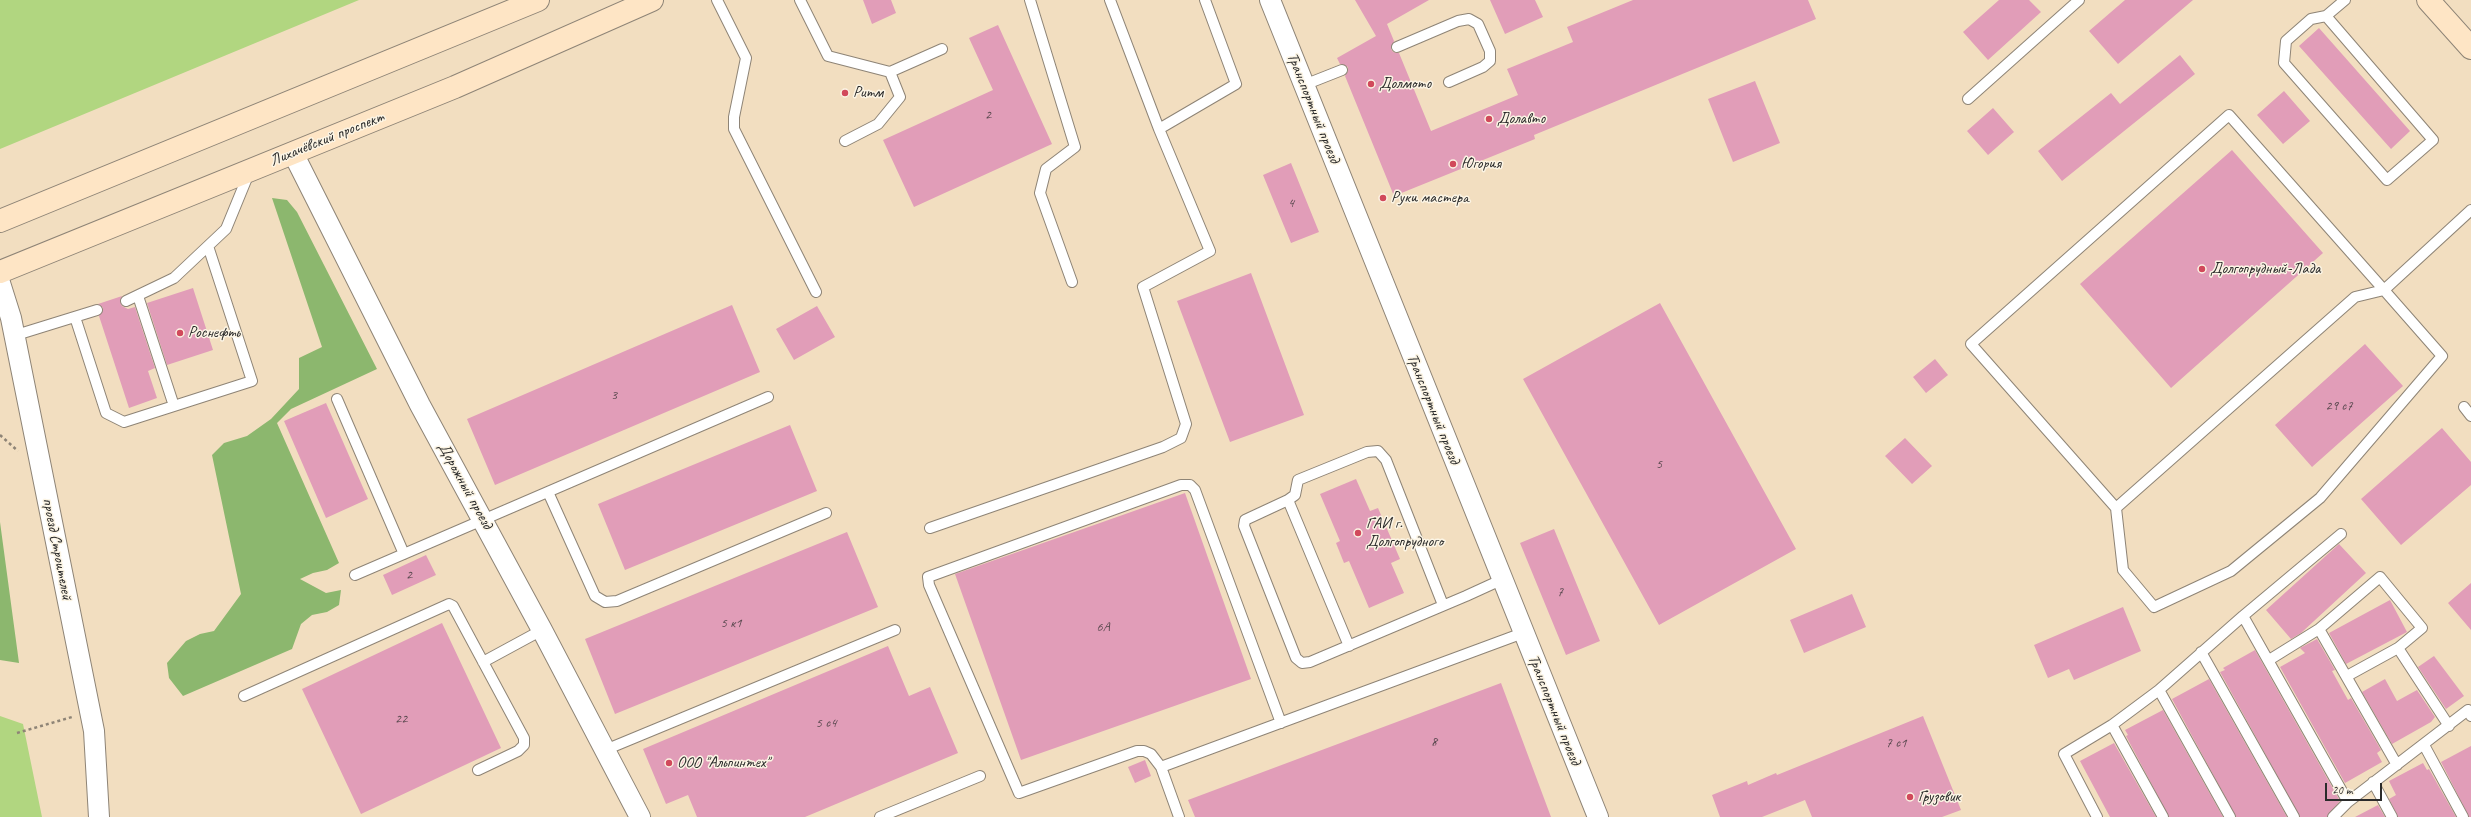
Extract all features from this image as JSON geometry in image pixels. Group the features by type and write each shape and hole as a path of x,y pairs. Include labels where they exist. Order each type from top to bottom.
{"main road":[{"path":"0,221 538,0"},
{"name":"Лихачёвский проспект","path":"0,272 527,57 652,0"},
{"path":"2428,0 2471,48"}],"street":[{"name":"Транспортный проезд","path":"1270,0 1523,633 1594,816"},
{"name":"Дорожный проезд","path":"293,153 420,405 484,521 640,817"},
{"name":"проезд Строителей","path":"0,283 7,300 13,336 94,731 99,817"}],"lane":[{"path":"717,0 746,58 734,117 734,129 816,292"},
{"path":"800,0 828,56 890,72 942,49"},
{"path":"1030,0 1075,147 1046,169 1040,193 1072,282"},
{"path":"930,528 1163,447 1181,438 1186,424 1143,287 1210,251 1159,129 1110,0"},
{"path":"1159,129 1236,84 1205,0"},
{"path":"1968,99 2079,0"},
{"path":"2326,16 2433,140 2387,180 2284,63 2286,42 2311,19 2326,16 2345,0"},
{"path":"1397,47 1458,21 1469,19 1478,24 1490,51 1490,61 1483,67 1449,82"},
{"path":"1304,86 1342,70"},
{"path":"845,141 878,124 900,97 890,72"},
{"path":"2229,115 2384,290 2442,356 2320,498 2231,571 2154,607 2123,570 2116,508 1971,344 2229,115"},
{"path":"126,301 174,278 226,229 250,170"},
{"path":"2116,508 2355,297 2384,290 2471,210"},
{"path":"75,317 106,413 124,422 252,381 208,246"},
{"path":"138,296 174,406"},
{"path":"13,336 97,310"},
{"path":"355,575 484,521 768,397"},
{"path":"337,400 404,554"},
{"path":"2464,407 2471,416"},
{"path":"1443,605 1386,460 1378,450 1367,452 1298,480 1295,495 1288,500 1250,516 1245,520 1244,526 1296,658 1302,663 1310,662 1349,646 1501,580"},
{"path":"1179,817 1161,767 1151,754 1137,751 1018,793 929,585 928,577 1181,485 1190,485 1195,490 1281,723"},
{"path":"548,492 595,596 605,602 617,601 826,513"},
{"path":"1288,500 1349,646"},
{"path":"2097,817 2064,754 2112,725 2159,690 2243,616 2341,534"},
{"path":"2269,660 2319,629 2380,577 2422,628 2398,648 2347,676"},
{"path":"244,696 445,604 453,606 524,738 524,745 518,751 478,770"},
{"path":"2243,616 2348,802"},
{"path":"2319,629 2397,765"},
{"path":"483,662 542,630"},
{"path":"605,750 895,630"},
{"path":"1161,767 1523,633"},
{"path":"2398,648 2450,726"},
{"path":"2201,652 2294,817"},
{"path":"2159,690 2230,817"},
{"path":"2333,817 2348,802 2450,726 2468,710 2471,716"},
{"path":"2112,725 2162,817"},
{"path":"2424,745 2463,817"},
{"path":"880,817 980,776"},
{"path":"2374,782 2392,817"}],"path":[{"path":"17,733 90,712"}],"green space":[{"path":"0,0 359,0 0,149"},
{"path":"272,198 287,200 297,212 377,369 291,409 277,423 339,563 327,570 313,573 300,579 326,593 341,590 339,605 327,612 312,615 301,624 292,649 183,696 169,678 167,663 186,641 200,634 214,631 241,594 212,455 224,443 247,436 271,419 299,389 299,358 322,347"},
{"path":"0,522 19,663 0,660"},
{"path":"0,716 23,724 42,817 0,817"}],"building":[{"path":"863,0 891,0 896,13 872,24"},
{"path":"1355,0 1429,0 1387,24 1394,41 1391,49 1393,52 1399,53 1431,131 1518,95 1507,69 1573,42 1567,27 1633,0 1808,0 1816,19 1534,135 1535,139 1394,196 1345,76 1348,71 1348,67 1340,64 1337,58 1376,36"},
{"path":"1490,0 1535,0 1543,17 1505,34"},
{"path":"1999,0 2029,0 2041,12 1988,60 1963,32"},
{"path":"2125,0 2193,0 2118,64 2089,31"},
{"path":"998,25 1052,144 914,207 883,140 993,90 969,38"},
{"path":"2319,28 2410,131 2391,149 2299,46"},
{"path":"2180,55 2195,74 2062,181 2038,151 2111,93 2120,104"},
{"path":"1755,81 1780,143 1733,162 1708,99"},
{"path":"2284,91 2310,121 2283,144 2257,115"},
{"path":"1993,108 2014,132 1988,155 1967,131"},
{"name":"Долгопрудный-Лада","path":"2232,150 2323,253 2171,388 2080,284"},
{"path":"1291,163 1319,232 1291,243 1263,175"},
{"path":"1251,273 1304,415 1230,442 1177,301"},
{"path":"193,288 213,350 167,365 147,303"},
{"path":"122,296 120,301 122,306 128,309 135,307 155,368 148,371 157,398 129,408 99,316 103,308 98,304"},
{"path":"1660,303 1796,549 1659,625 1523,379"},
{"path":"732,305 760,372 495,485 467,419"},
{"path":"817,306 835,337 794,360 776,329"},
{"path":"2365,344 2403,386 2312,467 2275,425"},
{"path":"1935,359 1948,375 1926,393 1913,377"},
{"path":"326,403 368,499 326,518 284,421"},
{"path":"790,425 817,491 625,570 598,504"},
{"path":"2442,428 2471,462 2471,485 2401,545 2361,499"},
{"path":"1905,438 1932,466 1912,484 1885,456"},
{"path":"1356,479 1370,511 1378,508 1400,559 1391,563 1404,593 1369,608 1349,561 1344,563 1336,543 1340,541 1320,494"},
{"path":"1185,493 1251,679 1021,760 955,574"},
{"path":"1554,529 1600,641 1566,655 1520,543"},
{"path":"847,532 878,607 615,714 585,639"},
{"path":"2339,544 2366,573 2301,633 2291,639 2266,610"},
{"path":"426,555 436,575 392,595 383,575"},
{"path":"2471,583 2471,630 2448,603"},
{"path":"1852,594 1866,627 1804,653 1790,620"},
{"path":"2390,600 2407,632 2346,664 2329,633"},
{"path":"2123,607 2141,651 2074,680 2069,669 2048,678 2034,645"},
{"path":"442,623 501,748 361,814 302,689"},
{"path":"2317,639 2335,670 2332,671 2348,700 2351,698 2381,750 2377,753 2382,762 2345,783 2280,667 2305,653 2300,648"},
{"path":"888,646 909,696 930,687 958,753 805,817 697,817 688,795 666,804 643,749"},
{"path":"2255,650 2340,801 2327,817 2300,817 2220,672 2225,670 2223,668"},
{"path":"2434,656 2464,696 2446,709 2418,667"},
{"path":"2209,679 2287,817 2236,817 2172,699"},
{"path":"2385,679 2397,701 2417,690 2435,717 2431,722 2392,744 2362,692"},
{"path":"1501,683 1551,817 1195,817 1188,800"},
{"path":"2163,710 2223,817 2169,817 2126,736 2128,735 2125,730"},
{"path":"1923,716 1961,810 1942,817 1812,817 1805,800 1762,817 1720,817 1712,795 1747,781 1748,785 1776,773 1777,775"},
{"path":"2114,743 2156,817 2110,817 2080,761"},
{"path":"2471,746 2471,817 2469,817 2441,762"},
{"path":"1145,760 1151,776 1135,783 1128,767"},
{"path":"2423,763 2427,770 2429,769 2456,817 2398,817 2389,799 2396,795 2389,781"},
{"path":"2378,805 2385,817 2355,817"}],"place":[{"name":"Долмото","path":"1371,84"},
{"name":"Ритм","path":"845,93"},
{"name":"Долавто","path":"1489,119"},
{"name":"Югория","path":"1453,164"},
{"name":"Руки мастера","path":"1383,198"},
{"name":"Долгопрудный-Лада","path":"2202,269"},
{"name":"Роснефть","path":"180,333"},
{"name":"ГАИ г. Долгопрудного","path":"1358,533"},
{"name":"ООО \"Альпинтех\"","path":"669,763"},
{"name":"Грузовик","path":"1910,797"}]}
